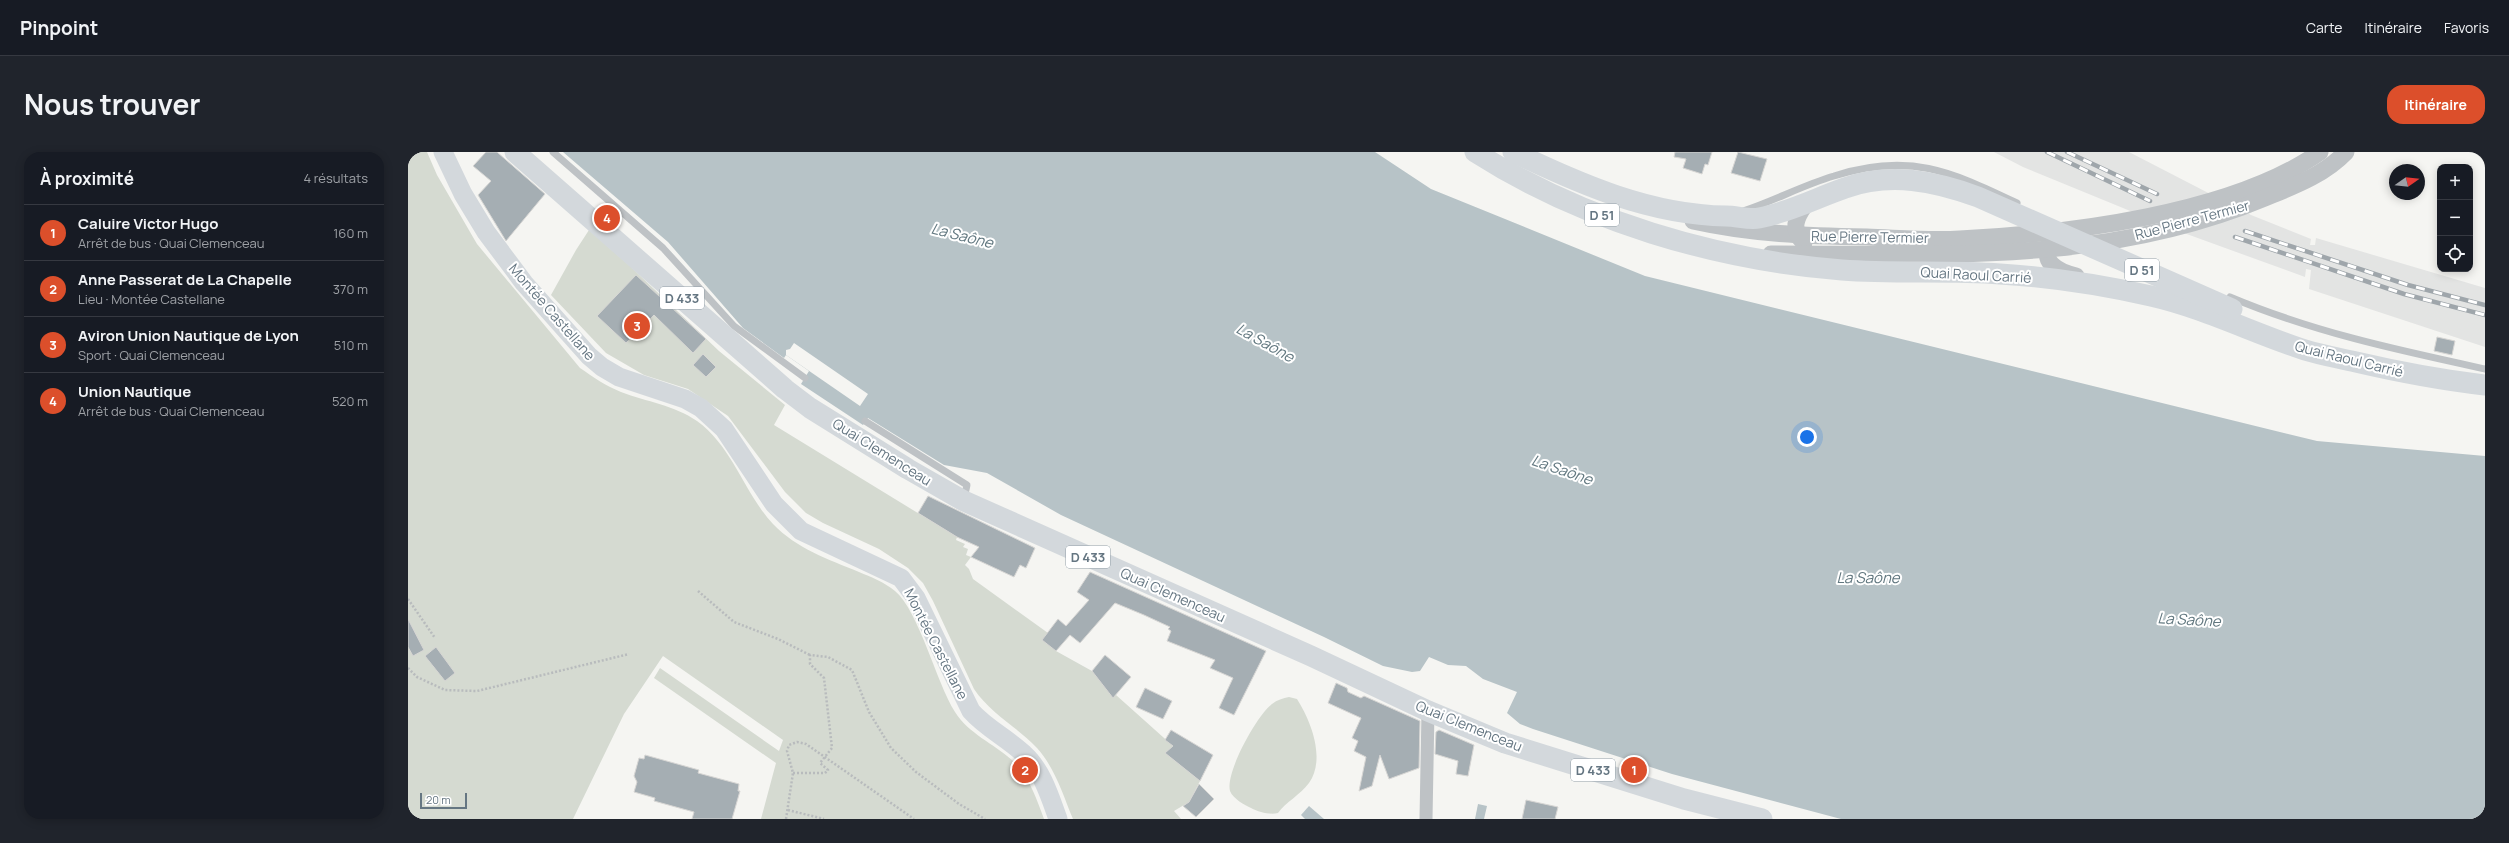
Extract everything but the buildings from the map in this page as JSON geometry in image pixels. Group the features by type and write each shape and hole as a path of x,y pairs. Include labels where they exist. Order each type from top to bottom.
{"main road":[{"name":"Montée Castellane","path":"443,152 463,194 486,232 524,283 589,356 602,367 619,377 685,399 701,408 724,429 774,504 801,531 901,578 916,598 971,711 979,720 1024,754 1033,764 1045,785 1058,819"},
{"name":"Quai Clemenceau","path":"515,152 598,223 729,331 764,373 810,408 908,469 964,501 1311,656 1428,711 1512,745 1684,799 1762,819"},
{"name":"Quai Raoul Carrié","path":"1475,152 1536,186 1598,214 1674,239 1738,254 1790,265 1845,270 2006,274 2056,280 2150,296 2179,304 2308,351 2430,379 2485,385"},
{"name":"Quai Raoul Carrié","path":"1513,152 1607,192 1663,210 1707,216 1758,218 1805,205 1845,188 1878,179 1911,180 1947,186 1978,197 2275,326 2330,345 2386,359 2485,375"}],"street":[{"name":"Rue Pierre Termier","path":"1663,210 1693,221 1728,228 1797,236 1959,239 2030,234 2087,227 2149,216 2230,195 2258,185 2319,152 2329,168"},
{"name":"Rue Pierre Termier","path":"1738,254 1848,253 1954,256 2077,247 2182,226 2239,209 2300,184 2329,168 2343,153"},
{"name":"Rue Pierre Termier","path":"1805,205 1796,219 1797,236 1809,248 1848,253"},
{"name":"Rue Pierre Termier","path":"2048,250 2052,242 2087,227"},
{"path":"2048,250 2050,263 2058,271 2150,296"},
{"path":"1426,819 1428,711"}],"lane":[{"path":"553,152 665,250 729,331 805,378"},
{"name":"Quai Raoul Carrié","path":"1727,216 1772,202 1834,176 1875,166 1910,165 1944,171 2022,205"},
{"path":"2057,222 2115,248"},
{"name":"Quai Raoul Carrié","path":"2221,293 2276,316 2355,341 2485,369"},
{"path":"865,421 967,486 964,501"}],"path":[{"path":"698,591 734,622 778,639 810,655 828,657 852,670 869,712 891,748 922,777 959,804 985,819"},
{"path":"408,599 435,638"},
{"path":"408,668 417,677 445,690 477,691 629,654"},
{"path":"793,773 826,772 828,770 820,763 832,748 824,678 810,664 810,655"},
{"path":"786,819 793,773 787,751 794,742 806,744 914,819"},
{"path":"788,810 824,819"}],"shaded area":[{"path":"408,152 427,152 437,175 477,244 580,368 615,390 670,407 697,421 720,444 763,512 782,533 803,547 824,558 877,580 895,591 904,601 920,630 941,683 955,712 967,726 1005,754 1023,773 1044,819 761,819 776,763 654,678 660,668 779,751 783,740 663,656 624,714 573,819 408,819"},
{"path":"1994,152 2129,152 2251,215 2311,239 2310,245 2315,245 2316,238 2485,288 2485,347 2309,289 2311,270 2306,269 2305,277 2184,233 2023,167"},
{"path":"589,230 631,267 719,351 785,405 774,425 957,537 956,540 965,544 963,547 968,549 966,555 971,557 965,565 969,569 973,579 1048,633 1056,651 1092,671 1113,697 1116,695 1173,746 1165,753 1200,781 1189,802 1174,811 1181,819 1073,819 1049,764 1037,748 996,713 980,698 974,689 933,601 923,583 908,568 879,549 823,523 806,513 785,492 728,416 688,389 644,375 606,353 551,295"},
{"path":"1289,697 1297,699 1307,718 1315,740 1316,763 1314,773 1309,783 1278,813 1264,813 1251,808 1236,799 1232,794 1230,791 1230,783 1232,771 1237,758 1258,720 1276,701"}],"water":[{"name":"La Saône","path":"563,152 1375,152 1431,189 1645,276 2317,441 2485,456 2485,819 1841,819 1672,774 1533,729 1520,724 1507,713 1517,692 1483,679 1466,666 1448,665 1429,657 1420,671 1412,672 1383,666 1324,637 1061,515 987,473 944,465 868,418 863,425 801,384 809,371 786,355 784,358 743,328 668,242"},
{"path":"1478,804 1487,806 1484,819 1475,819"},
{"path":"1309,806 1324,819 1305,819 1301,815"}],"pier":[{"path":"794,343 868,394 860,406 786,355 786,350 790,349"}],"railway":[{"path":"2047,152 2150,201"},
{"path":"2067,152 2157,194"},
{"path":"2245,231 2408,285 2485,305"},
{"path":"2235,237 2404,294 2485,315"}],"place":[{"name":"Union Nautique","path":"607,218"},
{"name":"Aviron Union Nautique de Lyon","path":"637,326"},
{"name":"Anne Passerat de La Chapelle","path":"1025,770"},
{"name":"Caluire Victor Hugo","path":"1634,770"}]}
